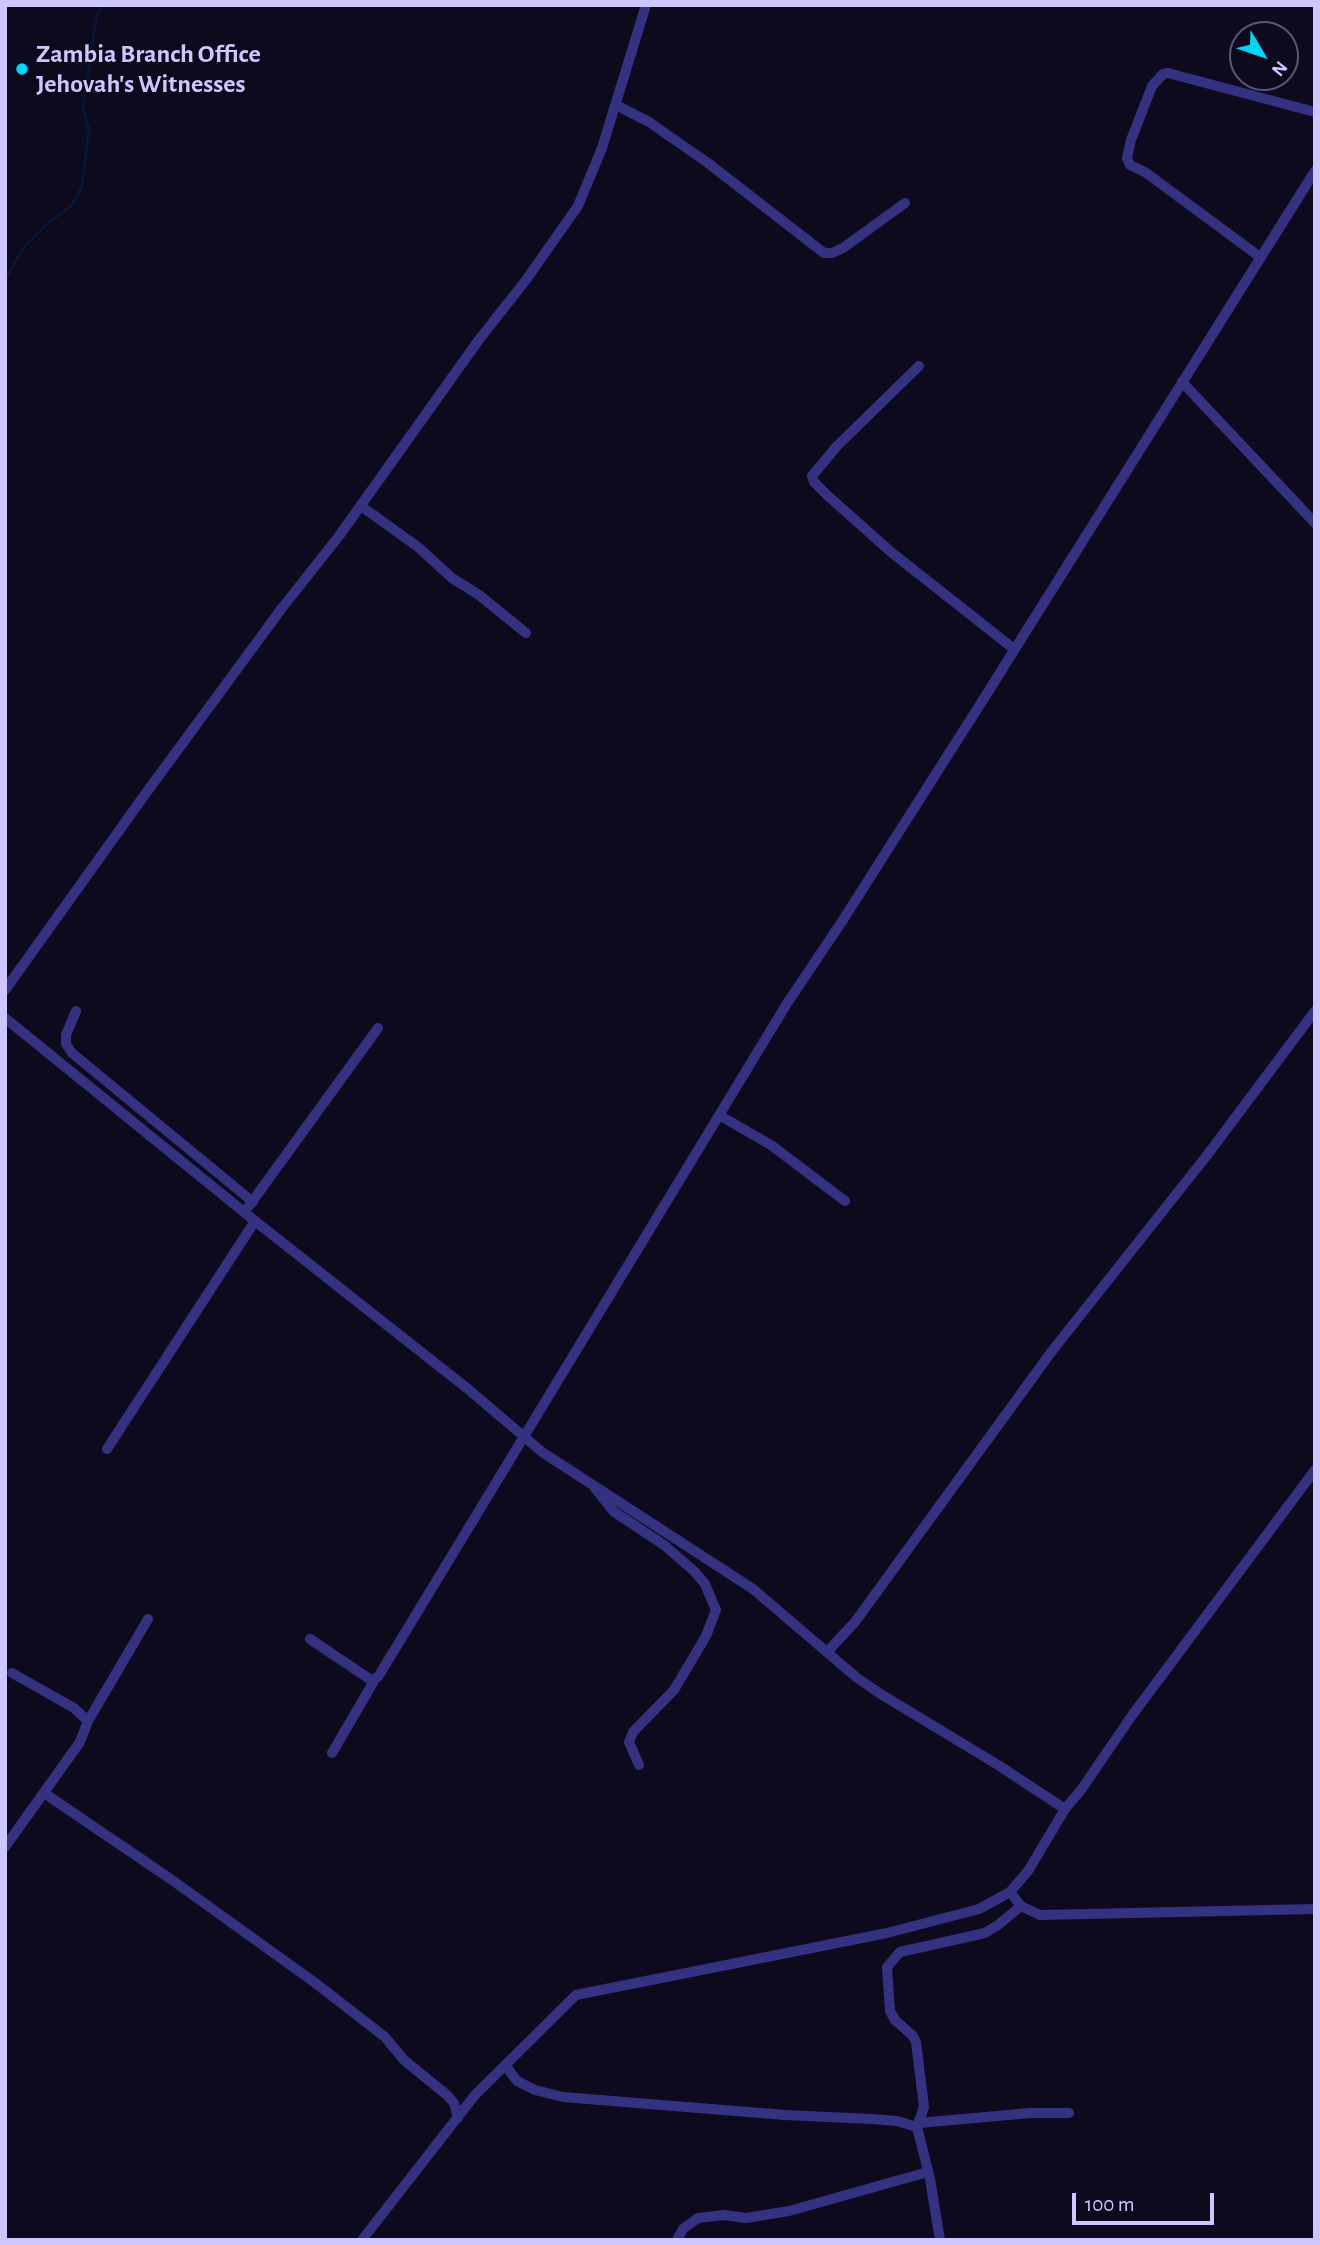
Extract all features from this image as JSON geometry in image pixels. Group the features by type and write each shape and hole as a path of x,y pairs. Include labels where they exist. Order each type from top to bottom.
{"street":[{"path":"5,990 62,908 282,608 361,506 578,206 591,180 617,105 646,5"},
{"path":"1260,257 1183,198 1130,165 1127,158 1131,140 1152,86 1163,74 1168,73 1315,112"},
{"path":"617,105 649,122 708,163 824,253 843,248 905,203"},
{"path":"332,1753 786,1004 841,923 1315,171"},
{"path":"919,366 837,446 812,476 814,482 891,552 1014,649"},
{"path":"1182,382 1315,523"},
{"path":"361,506 418,547 452,578 480,595 526,633"},
{"path":"827,1653 855,1622 1052,1351 1253,1096 1315,1011"},
{"path":"76,1012 66,1035 66,1044 72,1053 253,1202"},
{"path":"5,1018 468,1389 542,1452 753,1589 827,1653 879,1693 1065,1809"},
{"path":"245,1212 378,1028"},
{"path":"719,1115 771,1145 845,1201"},
{"path":"107,1449 255,1221"},
{"path":"362,2240 475,2095 576,1995 887,1933 979,1909 1010,1892 1028,1871 1065,1809 1315,1470"},
{"path":"593,1484 613,1511 664,1545 694,1571 705,1584 716,1610 706,1636 679,1683 657,1710 633,1732 629,1742 639,1765"},
{"path":"5,1847 80,1742 88,1721 148,1619"},
{"path":"310,1640 374,1681"},
{"path":"12,1673 74,1708 88,1721"},
{"path":"44,1793 172,1880 385,2036 404,2060 447,2095 454,2103 458,2118"},
{"path":"1010,1892 1021,1906 1040,1916 1315,1909"},
{"path":"940,2240 918,2125 923,2107 916,2042 890,2011 887,1967 900,1952 985,1933 1021,1906"},
{"path":"505,2065 517,2081 535,2090 563,2097 735,2112 872,2119 918,2125 1030,2113 1069,2113"},
{"path":"677,2240 683,2229 698,2218 724,2215 746,2218 789,2211 928,2172"}],"waterway":[{"path":"5,279 25,246 48,223 71,206 82,187 89,129 83,108 97,15 103,5"}],"place":[{"name":"Zambia Branch Office Jehovah's Witnesses","path":"22,69"}]}
